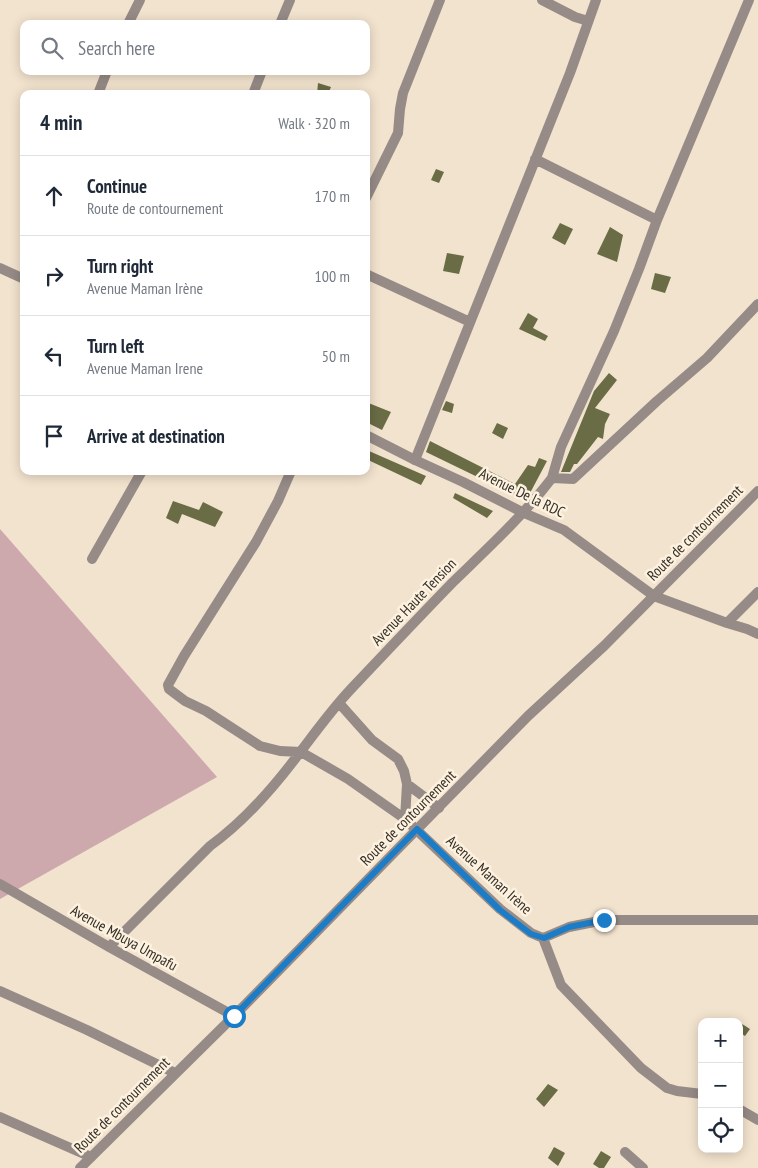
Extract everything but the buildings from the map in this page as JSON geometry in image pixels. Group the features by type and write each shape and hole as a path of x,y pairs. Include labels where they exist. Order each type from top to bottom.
{"street":[{"path":"130,20 140,0"},
{"path":"282,20 290,0"},
{"path":"370,190 398,133 400,109 404,93 440,0"},
{"path":"542,0 575,17 588,21"},
{"path":"415,460 570,73 596,0"},
{"path":"749,0 657,220 614,330 562,447 552,478 573,479 657,401 707,358 758,304"},
{"path":"100,90 106,75"},
{"path":"255,90 260,75"},
{"path":"535,159 657,220"},
{"path":"0,268 20,275"},
{"path":"370,276 470,322"},
{"name":"Avenue De la RDC","path":"370,437 524,513 564,530 654,596 758,634"},
{"path":"92,559 140,475"},
{"path":"289,475 256,542 184,656 168,685 169,689 185,701 206,711 260,746 280,751 301,752"},
{"name":"Avenue Haute Tension","path":"109,947 210,846 249,814 301,752 320,724 451,585 524,513 552,478"},
{"name":"Route de contournement","path":"80,1168 234,1016 528,716 604,646 758,491"},
{"path":"727,623 758,592"},
{"path":"339,703 372,740 398,759 404,771 407,784 405,819"},
{"name":"Avenue Maman Irène","path":"301,752 348,779 405,819 500,910 531,934 544,938"},
{"path":"407,784 439,808"},
{"name":"Avenue Mbuya Umpafu","path":"0,884 234,1016"},
{"path":"698,1094 667,1088 642,1068 562,985 544,938 569,927 604,920 758,920"},
{"path":"0,991 87,1030 175,1073"},
{"path":"743,1111 758,1120"},
{"path":"0,1117 91,1157"},
{"path":"624,1152 643,1168"}],"shaded area":[{"path":"0,529 217,777 0,899"}],"route":[{"path":"234,1016 417,829 500,910 531,934 544,938 569,927 604,920"}]}
